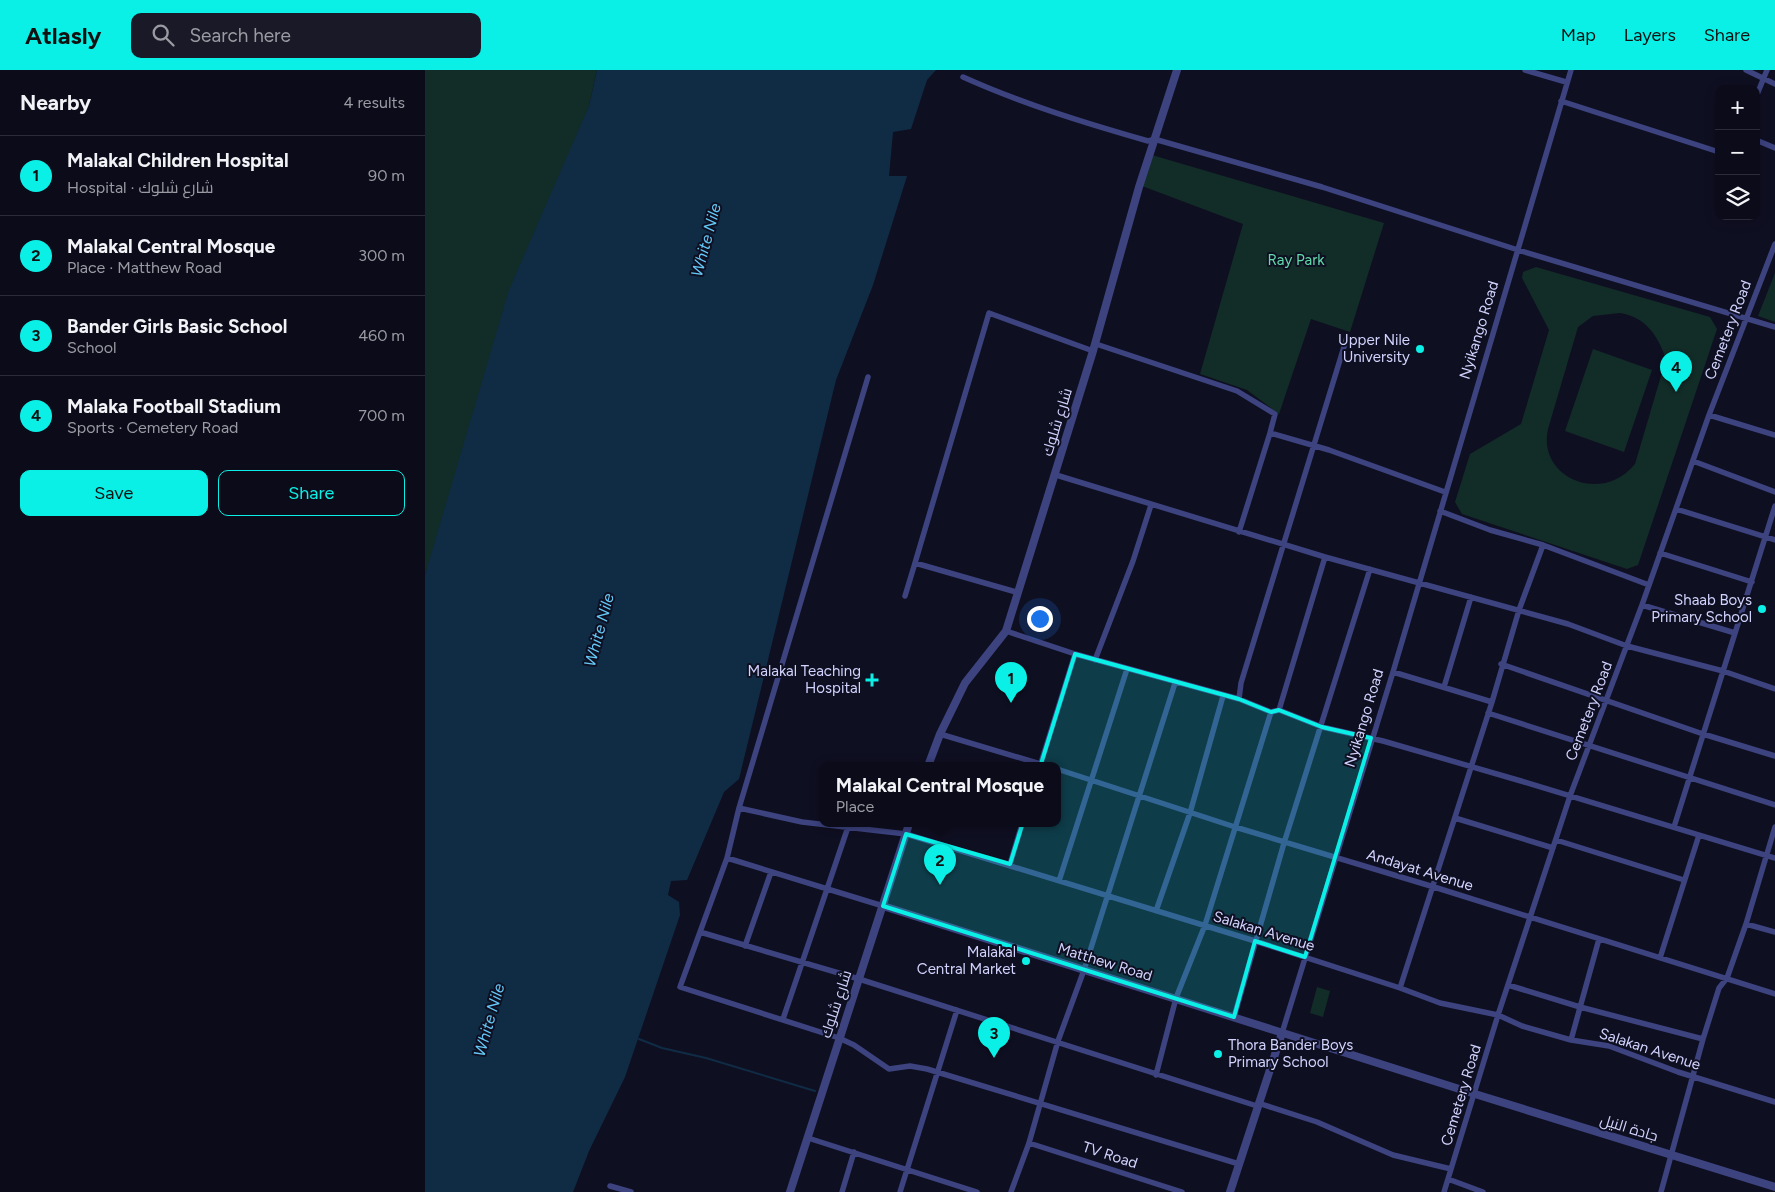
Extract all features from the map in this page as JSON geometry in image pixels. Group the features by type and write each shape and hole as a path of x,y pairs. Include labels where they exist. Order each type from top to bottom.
{"street":[{"name":"شارع شلوك","path":"930,762 940,734 965,683 1005,631 1095,347 1136,196 1177,70"},
{"path":"1525,70 1566,82"},
{"name":"Nyikango Road","path":"1230,1192 1257,1104 1282,1033 1371,738 1393,672 1571,70"},
{"path":"1746,70 1775,84"},
{"path":"1760,86 1767,70"},
{"path":"963,77 1002,94 1083,122 1148,141 1154,139 1322,187 1518,250 1775,327"},
{"path":"1561,101 1715,151"},
{"path":"1760,142 1775,148"},
{"name":"Cemetery Road","path":"1444,1192 1498,1015 1571,796 1642,605 1709,415 1775,244"},
{"path":"905,596 989,313 1237,391 1275,414 1239,532"},
{"path":"1239,699 1241,683 1347,338"},
{"path":"868,377 739,808 727,858 680,987 839,1038 854,1045 889,1069 910,1066 927,1068 937,1073 1239,1164"},
{"path":"1709,415 1775,435"},
{"path":"1270,433 1314,445 1445,492"},
{"path":"1693,461 1775,492"},
{"path":"1055,475 1283,545 1567,624 1627,646 1723,671 1775,690"},
{"path":"1095,660 1133,561 1151,505"},
{"path":"1674,827 1775,506"},
{"path":"1676,509 1775,540"},
{"path":"1440,511 1490,530 1543,545 1649,585"},
{"path":"1400,988 1492,702 1501,664 1543,545"},
{"path":"1660,553 1752,582"},
{"path":"1279,710 1325,557"},
{"path":"915,563 1016,592"},
{"path":"1234,1017 1284,842 1322,727 1370,569"},
{"path":"1444,687 1471,597"},
{"path":"1642,605 1735,634"},
{"path":"1005,631 1095,660 1239,699 1271,712 1279,710 1322,727 1371,738 1775,858"},
{"path":"1044,762 1075,654"},
{"path":"1501,664 1703,734 1775,756"},
{"path":"1059,881 1093,780 1127,669"},
{"path":"1393,672 1492,702"},
{"path":"1011,1192 1029,1143 1058,1041 1084,970 1175,683"},
{"path":"1156,911 1190,813 1223,696"},
{"path":"1156,1075 1176,998 1205,925 1271,712"},
{"path":"1488,713 1775,805"},
{"path":"940,734 1030,762"},
{"name":"Andayat Avenue","path":"1061,770 1190,813 1775,994"},
{"name":"Salakan Avenue","path":"739,808 819,824"},
{"path":"1455,818 1553,848"},
{"path":"783,1019 847,827"},
{"name":"Salakan Avenue","path":"847,827 906,834 1010,864 1305,957 1400,988 1440,1004 1498,1015 1522,1026 1571,1040 1609,1046 1678,1072 1775,1102"},
{"name":"شارع شلوك","path":"790,1192 908,827"},
{"path":"1010,864 1022,827"},
{"path":"1661,1192 1703,1039 1719,988 1727,978 1746,924 1765,855 1775,827"},
{"path":"1660,958 1699,835"},
{"path":"1556,840 1684,880"},
{"name":"Matthew Road","path":"727,858 1176,998 1475,1094"},
{"path":"745,946 771,872"},
{"path":"1746,924 1775,932"},
{"path":"700,932 1058,1041 1156,1075 1317,1122 1393,1155 1451,1169"},
{"path":"1571,1040 1599,939"},
{"path":"1508,985 1580,1007 1703,1039"},
{"path":"901,1192 957,1010"},
{"name":"جادة النيل","path":"1475,1094 1775,1186"},
{"path":"808,1138 977,1192"},
{"name":"TV Road","path":"1029,1143 1183,1192"},
{"path":"842,1192 854,1152"},
{"path":"1448,1179 1483,1192"},
{"path":"610,1186 631,1192"}],"highlighted area":[{"path":"1075,654 1239,699 1271,712 1279,710 1322,727 1371,738 1305,957 1255,941 1234,1017 883,906 906,834 1010,864"}],"green space":[{"path":"425,70 597,70 589,106 425,575"},
{"name":"Ray Park","path":"1152,155 1384,223 1350,332 1311,319 1279,414 1247,390 1200,374 1243,224 1142,186"},
{"path":"1536,267 1710,317 1717,329 1638,565 1627,569 1462,514 1455,502 1470,454 1521,424 1549,330 1522,278 1523,272","holes":["1620,313 1629,315 1644,323 1650,329 1655,335 1666,359 1635,464 1621,476 1606,483 1590,484 1575,480 1562,472 1552,461 1547,446 1548,429 1578,327 1593,316"]},
{"path":"1775,273 1775,322 1758,316"},
{"path":"1593,349 1652,370 1624,452 1565,431"},
{"path":"1317,987 1330,991 1323,1017 1310,1013"}],"water":[{"name":"White Nile","path":"597,70 936,70 927,80 911,129 893,132 889,176 907,176 873,285 836,380 739,779 724,792 687,880 671,881 668,895 679,902 680,915 625,1077 589,1151 573,1192 425,1192 425,575 509,290 589,106"}],"waterway":[{"path":"639,1039 662,1048 706,1058 815,1091"}],"place":[{"name":"Upper Nile University","path":"1420,349"},
{"name":"Malaka Football Stadium","path":"1676,392"},
{"name":"Shaab Boys Primary School","path":"1762,609"},
{"name":"Malakal Teaching Hospital","path":"872,680"},
{"name":"Malakal Children Hospital","path":"1011,703"},
{"name":"Malakal Central Mosque","path":"940,885"},
{"name":"Malakal Central Market","path":"1026,961"},
{"name":"Thora Bander Boys Primary School","path":"1218,1054"},
{"name":"Bander Girls Basic School","path":"994,1058"}]}
